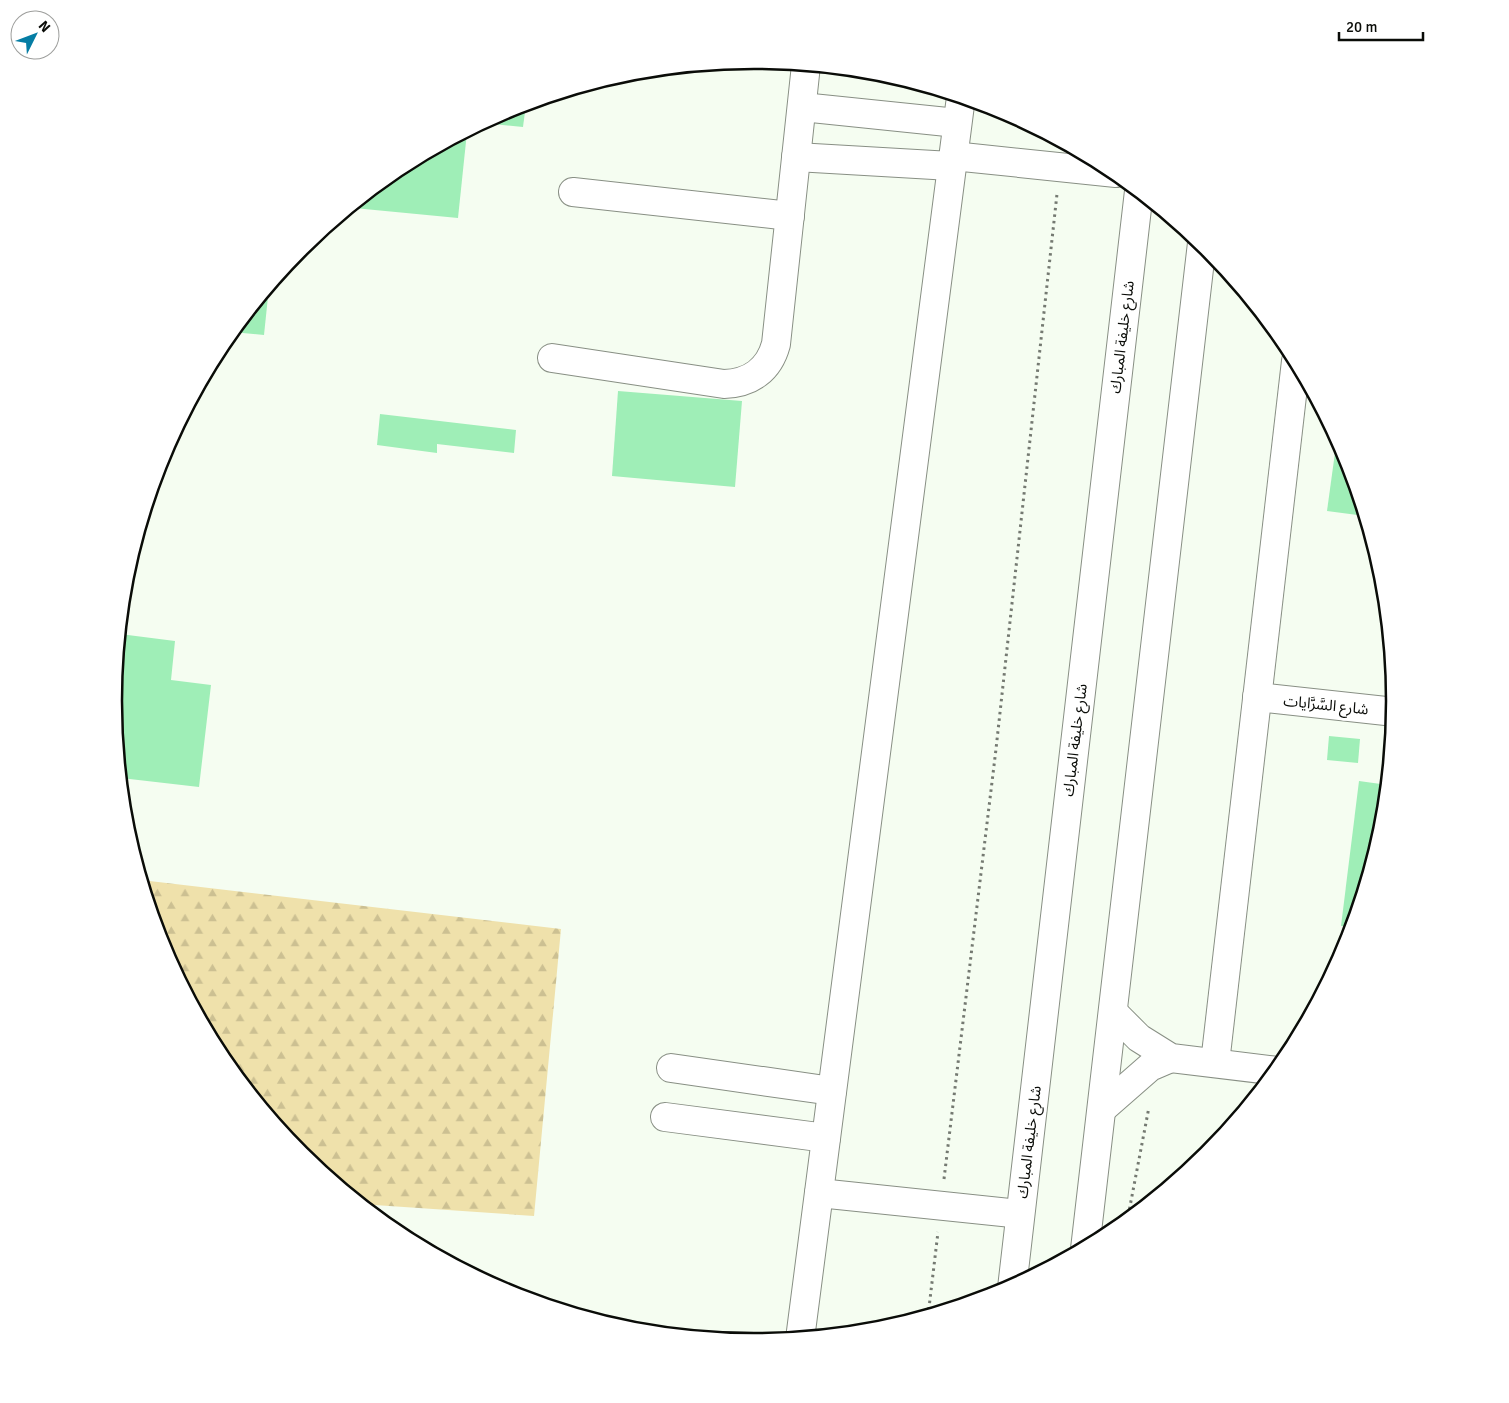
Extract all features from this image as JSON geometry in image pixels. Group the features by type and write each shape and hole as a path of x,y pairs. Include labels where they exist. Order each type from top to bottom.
{"main road":[{"path":"552,358 724,384 736,384 758,374 773,356 776,344 805,71"},
{"path":"801,1333 959,110 802,107"},
{"path":"796,157 952,161 1098,170"},
{"path":"573,192 790,216"},
{"name":"شارع خليفة المبارك","path":"1013,1279 1138,199"},
{"path":"1087,1239 1201,253"},
{"path":"1216,1063 1295,373"},
{"name":"شارع السَّرَّايات","path":"1257,697 1387,711"},
{"path":"1113,1012 1161,1062"},
{"path":"1102,1110 1161,1062 1216,1063 1269,1069"},
{"path":"671,1068 832,1091"},
{"path":"665,1116 826,1138"},
{"path":"819,1193 1020,1214"}],"path":[{"path":"929,1310 996,749 1060,167"},
{"path":"1129,1211 1148,1114 1152,1082 1161,1062"}],"green space":[{"path":"148,881 561,929 534,1216 371,1205 337,1177 279,1119 228,1053 187,981 170,944"}],"building":[{"path":"525,112 523,127 496,124"},
{"path":"466,139 458,218 359,208 403,175"},
{"path":"268,298 264,335 241,333"},
{"path":"618,391 742,401 735,487 612,476"},
{"path":"380,414 516,430 514,453 437,444 437,453 377,445"},
{"path":"1335,451 1359,515 1327,511"},
{"path":"125,635 175,641 171,680 211,685 199,787 126,779 122,702"},
{"path":"1329,736 1360,739 1358,763 1327,760"},
{"path":"1359,781 1382,784 1366,865 1346,926 1341,926"}]}
